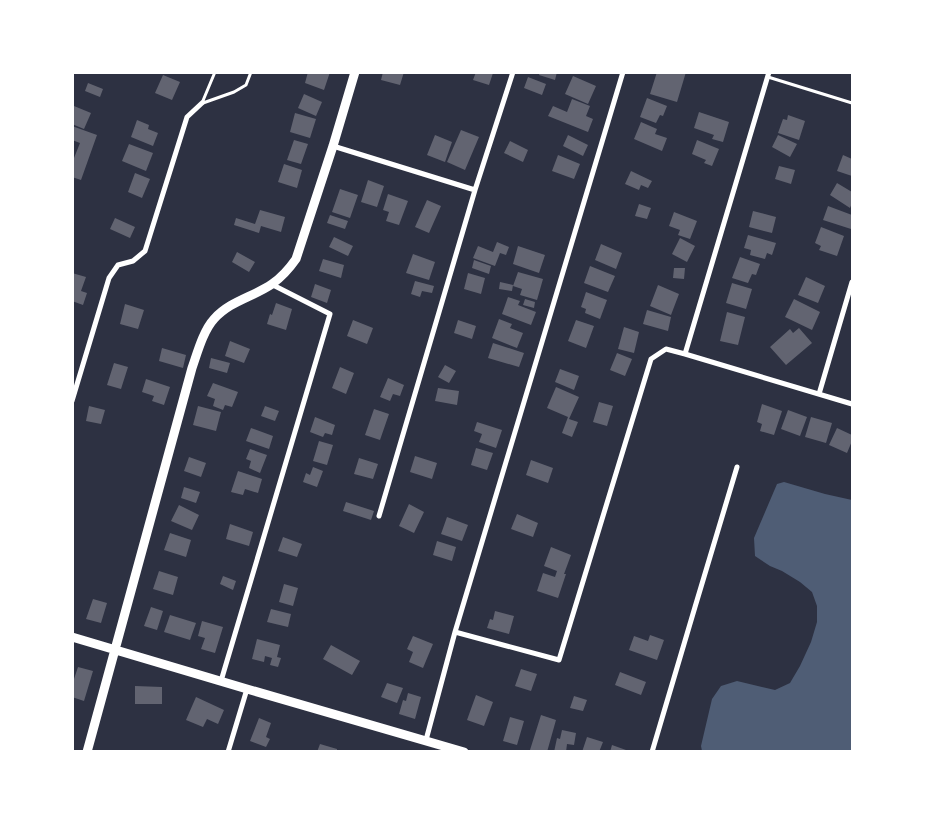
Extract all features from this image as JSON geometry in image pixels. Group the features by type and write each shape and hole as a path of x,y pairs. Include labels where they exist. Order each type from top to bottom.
{"street":[{"path":"87,752 189,378 201,342 213,320 230,305 271,284 287,272 296,259 333,146 354,72"},
{"path":"379,516 475,190 513,72"},
{"path":"426,740 455,632 623,72"},
{"path":"685,354 768,75"},
{"path":"72,401 109,278 118,265 132,261 145,251 187,117 202,103"},
{"path":"333,146 475,190"},
{"path":"819,394 852,282"},
{"path":"221,681 330,314 271,284"},
{"path":"455,632 560,660 651,359 666,350 852,404"},
{"path":"652,752 737,467"},
{"path":"72,636 464,752"},
{"path":"228,752 247,689"}],"lane":[{"path":"202,103 215,72"},
{"path":"202,103 234,92 246,85 251,72"},
{"path":"768,75 852,103"}],"water":[{"path":"784,482 852,500 852,751 702,751 701,746 712,699 721,686 737,681 775,690 790,683 811,642 817,622 817,606 812,592 800,582 755,556 754,538 777,484"}],"building":[{"path":"308,72 330,72 324,90 305,83"},
{"path":"383,72 404,72 400,85 381,80"},
{"path":"476,72 493,73 489,85 473,80"},
{"path":"540,72 557,72 555,80 539,75"},
{"path":"657,72 686,72 677,102 650,94"},
{"path":"163,75 180,82 172,100 155,93"},
{"path":"573,76 596,86 588,104 565,94"},
{"path":"528,77 546,84 542,95 524,88"},
{"path":"88,83 103,89 100,97 85,91"},
{"path":"304,94 322,102 316,116 298,108"},
{"path":"647,98 667,106 663,116 660,115 656,123 640,117"},
{"path":"572,99 590,106 586,116 593,119 588,132 548,116 553,106 567,112"},
{"path":"74,106 91,113 84,129 72,124"},
{"path":"699,112 729,122 723,142 712,139 714,135 694,128"},
{"path":"295,113 316,119 310,138 290,132"},
{"path":"788,115 805,121 799,140 778,133 783,119 787,120"},
{"path":"137,120 149,125 148,129 158,133 153,146 131,137"},
{"path":"641,122 657,129 655,134 667,138 662,151 634,139"},
{"path":"72,126 97,135 81,180 72,177 72,163 80,143 72,140"},
{"path":"461,130 479,137 465,170 447,162"},
{"path":"435,135 452,142 445,162 427,155"},
{"path":"568,135 588,145 583,156 563,146"},
{"path":"778,135 797,144 790,157 772,147"},
{"path":"294,140 308,144 301,164 287,160"},
{"path":"697,140 719,149 712,166 704,163 706,160 692,154"},
{"path":"510,141 528,150 523,162 504,153"},
{"path":"129,144 153,153 146,171 122,161"},
{"path":"558,155 580,164 574,179 552,171"},
{"path":"843,155 852,159 852,176 837,171"},
{"path":"284,164 302,170 297,188 278,182"},
{"path":"779,166 795,170 791,184 775,179"},
{"path":"631,171 652,181 648,188 641,185 639,190 625,184"},
{"path":"135,173 150,179 142,198 128,192"},
{"path":"368,180 384,186 377,207 361,202"},
{"path":"837,183 852,192 850,208 830,195"},
{"path":"340,189 358,195 350,218 332,212"},
{"path":"388,194 408,201 399,225 386,221 389,212 383,210"},
{"path":"427,200 441,206 429,233 415,227"},
{"path":"639,204 651,208 647,219 635,216"},
{"path":"828,206 852,215 851,229 823,220"},
{"path":"260,210 285,217 281,232 261,226 259,233 234,225 236,218 255,224"},
{"path":"753,211 776,217 772,233 749,227"},
{"path":"674,212 697,221 690,239 678,235 680,230 669,226"},
{"path":"330,215 348,221 345,229 327,223"},
{"path":"115,218 135,227 130,238 110,229"},
{"path":"821,227 844,236 837,256 819,250 821,246 815,243"},
{"path":"748,235 776,243 772,255 767,253 765,259 750,255 751,250 744,248"},
{"path":"334,237 353,246 348,256 329,247"},
{"path":"680,238 695,246 687,262 672,254"},
{"path":"497,242 509,247 506,255 500,253 495,266 473,258 478,246 493,252"},
{"path":"601,244 622,253 616,269 595,260"},
{"path":"518,246 545,255 539,273 513,264"},
{"path":"237,252 255,262 249,272 232,262"},
{"path":"413,254 435,262 429,280 406,273"},
{"path":"740,257 760,264 756,275 752,274 748,283 732,278"},
{"path":"323,259 344,265 341,278 319,271"},
{"path":"474,260 491,266 489,274 472,268"},
{"path":"590,266 615,276 608,292 584,283"},
{"path":"674,268 685,268 684,279 673,278"},
{"path":"518,272 543,279 537,300 520,295 522,289 513,286"},
{"path":"72,273 86,277 81,291 87,293 83,305 72,301"},
{"path":"468,273 485,278 481,294 464,289"},
{"path":"806,277 825,286 818,303 798,295"},
{"path":"415,281 434,286 432,293 422,291 420,297 411,294"},
{"path":"500,282 513,285 512,291 499,289"},
{"path":"732,283 752,289 746,309 726,303"},
{"path":"315,284 331,290 327,303 311,297"},
{"path":"658,285 679,294 671,315 650,306"},
{"path":"586,292 607,300 600,319 585,313 586,309 581,307"},
{"path":"508,297 520,301 518,305 536,312 531,325 502,314"},
{"path":"525,299 535,302 534,308 523,305"},
{"path":"794,299 820,312 812,330 785,317"},
{"path":"276,303 292,309 286,330 267,324"},
{"path":"125,304 144,310 138,329 120,324"},
{"path":"647,310 671,317 668,331 643,324"},
{"path":"727,312 745,317 738,345 720,341"},
{"path":"499,319 512,324 510,328 523,333 517,348 492,338"},
{"path":"353,320 373,328 367,344 347,336"},
{"path":"458,320 476,326 472,339 454,333"},
{"path":"576,320 594,326 586,348 568,341"},
{"path":"624,327 639,332 634,353 618,349"},
{"path":"799,328 812,343 786,365 770,347 790,329 793,333"},
{"path":"230,341 250,349 244,363 225,356"},
{"path":"493,343 524,353 519,367 488,358"},
{"path":"162,348 186,355 183,368 159,361"},
{"path":"617,353 632,359 625,376 610,370"},
{"path":"211,358 230,363 227,373 209,368"},
{"path":"114,363 128,367 121,389 107,385"},
{"path":"445,365 456,371 449,383 438,377"},
{"path":"340,367 354,373 346,394 332,388"},
{"path":"560,369 579,376 574,390 555,382"},
{"path":"388,378 404,385 400,396 393,394 390,401 380,397"},
{"path":"146,379 170,387 164,405 152,401 154,396 142,392"},
{"path":"213,383 238,392 232,407 225,405 223,410 213,406 215,399 207,396"},
{"path":"556,387 579,397 569,419 578,422 572,437 562,433 568,417 547,408"},
{"path":"438,388 459,391 457,405 435,401"},
{"path":"599,402 613,406 607,426 593,422"},
{"path":"762,404 782,411 774,435 760,431 762,424 757,422"},
{"path":"89,406 105,410 101,424 86,421"},
{"path":"198,406 221,412 216,431 193,425"},
{"path":"265,406 279,411 275,421 261,416"},
{"path":"374,409 389,414 380,440 365,435"},
{"path":"788,410 807,417 800,436 781,429"},
{"path":"315,417 335,425 332,435 325,433 323,437 310,432"},
{"path":"811,417 832,423 826,443 805,437"},
{"path":"477,422 502,430 496,448 479,442 482,434 474,431"},
{"path":"251,428 273,436 269,449 246,441"},
{"path":"837,428 852,435 852,441 847,453 829,445"},
{"path":"319,441 333,445 327,465 313,461"},
{"path":"476,448 493,453 487,470 471,465"},
{"path":"250,449 267,455 260,473 249,468 251,461 246,459"},
{"path":"415,456 437,463 432,479 410,472"},
{"path":"189,457 206,463 201,477 184,471"},
{"path":"359,458 378,464 373,479 354,474"},
{"path":"531,460 553,468 548,483 526,475"},
{"path":"313,467 323,471 317,487 303,482 306,473 310,475"},
{"path":"238,471 262,479 258,493 245,489 243,495 231,492"},
{"path":"184,487 200,492 196,503 181,498"},
{"path":"346,502 374,511 371,520 343,511"},
{"path":"409,504 424,512 414,533 399,526"},
{"path":"179,505 199,515 192,530 171,521"},
{"path":"517,514 538,523 533,537 511,529"},
{"path":"447,517 468,525 462,541 441,534"},
{"path":"230,524 253,532 249,546 226,539"},
{"path":"170,533 191,540 186,557 164,550"},
{"path":"283,537 302,544 297,557 278,551"},
{"path":"437,541 456,547 452,561 433,555"},
{"path":"551,547 571,555 558,598 537,591 543,573 555,577 557,571 544,566"},
{"path":"159,571 178,577 173,595 153,589"},
{"path":"223,576 236,581 233,590 220,584"},
{"path":"284,584 298,588 293,606 279,602"},
{"path":"93,599 107,603 101,623 86,619"},
{"path":"151,607 163,611 157,630 144,626"},
{"path":"271,609 291,614 288,627 267,622"},
{"path":"495,611 514,616 509,634 487,628 490,619 493,620"},
{"path":"170,615 196,623 190,640 164,632"},
{"path":"202,621 223,627 215,653 201,649 205,638 198,636"},
{"path":"650,635 664,640 657,660 629,650 634,636 648,641"},
{"path":"413,636 433,644 423,668 409,662 413,652 407,649"},
{"path":"257,639 280,645 277,657 281,658 278,667 270,665 272,658 265,656 264,662 252,659"},
{"path":"331,645 360,661 352,675 323,659"},
{"path":"78,667 93,671 84,701 72,697 72,685"},
{"path":"521,669 537,674 531,691 515,686"},
{"path":"620,672 646,682 641,695 615,685"},
{"path":"387,683 403,688 397,703 381,697"},
{"path":"135,686 162,687 162,704 135,704"},
{"path":"408,693 421,697 415,719 399,714 403,700 406,701"},
{"path":"476,695 493,702 484,726 467,720"},
{"path":"574,696 587,700 583,711 570,708"},
{"path":"196,697 224,710 218,724 207,719 203,727 186,720"},
{"path":"541,715 556,720 547,752 534,752 530,750"},
{"path":"510,717 524,721 517,745 503,741"},
{"path":"259,718 271,723 266,737 270,739 266,747 250,741"},
{"path":"562,730 576,733 574,745 567,744 566,752 554,752 557,738 560,739"},
{"path":"587,737 603,742 599,752 582,752"},
{"path":"320,744 337,749 337,752 317,752"},
{"path":"612,745 626,750 625,752 610,752"}]}
